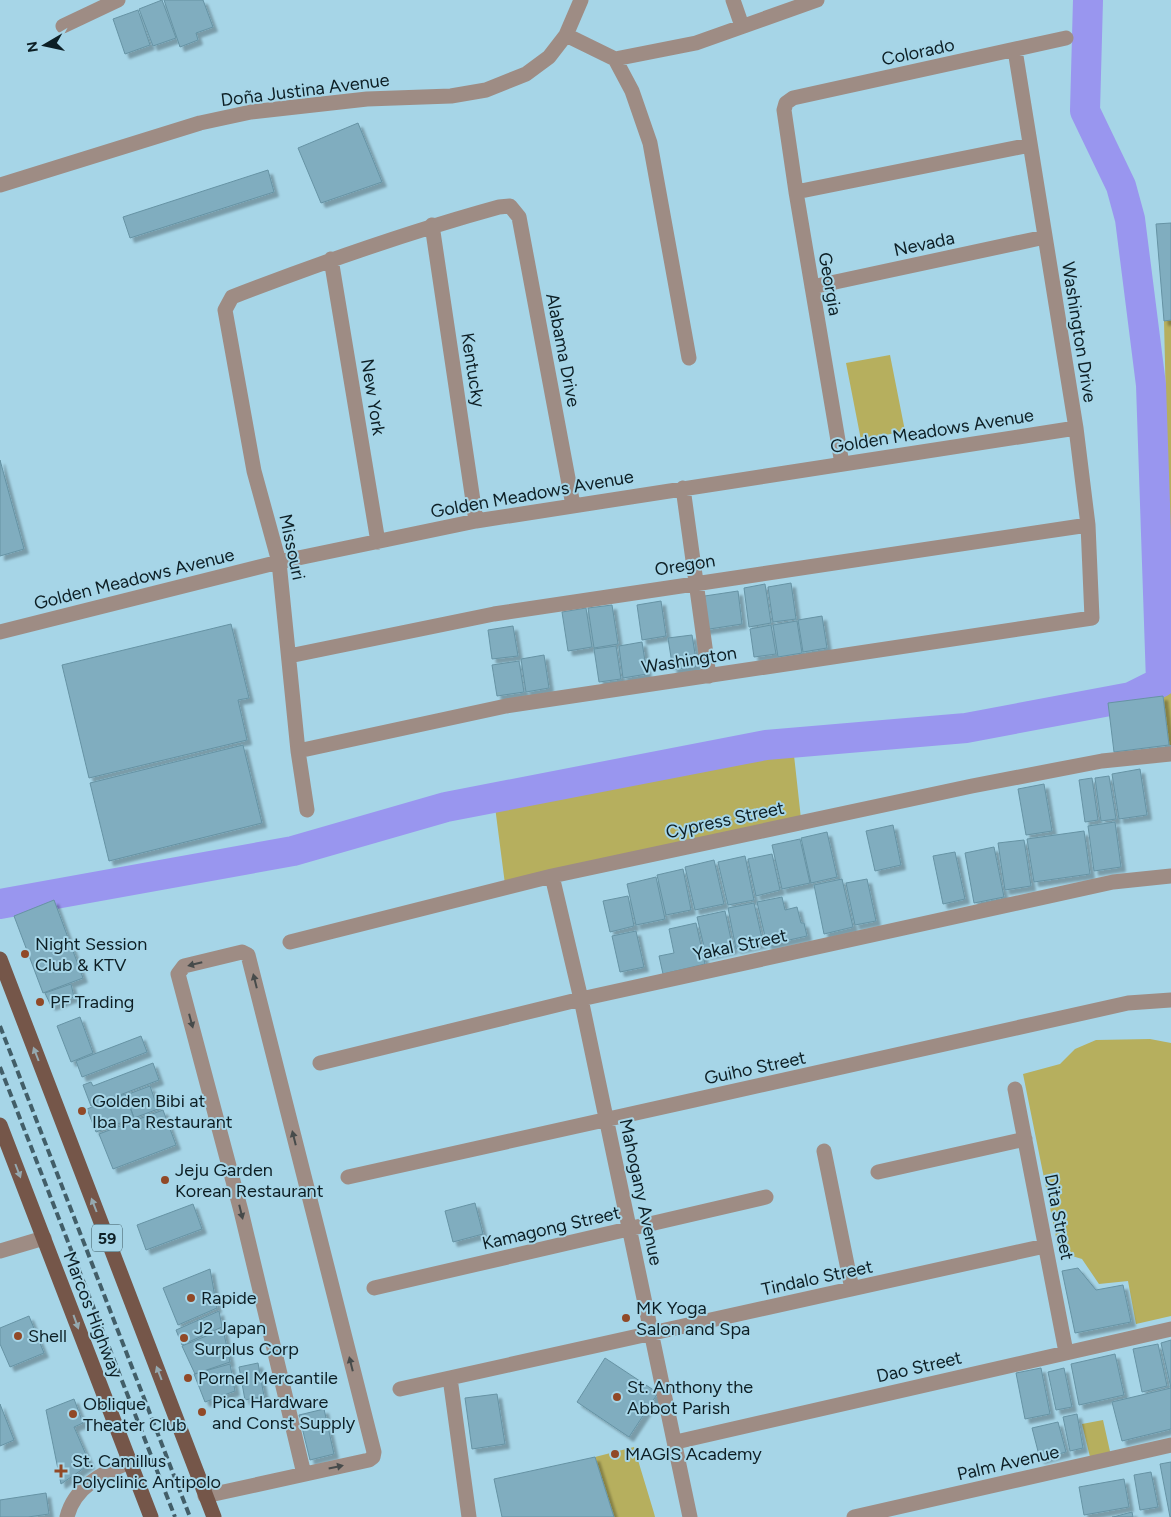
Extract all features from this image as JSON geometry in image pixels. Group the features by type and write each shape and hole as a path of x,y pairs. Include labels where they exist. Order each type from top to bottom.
{"main road":[{"name":"59","path":"0,959 214,1517"},
{"name":"Marcos Highway","path":"0,1126 151,1517"}],"street":[{"path":"63,26 118,0"},
{"name":"Doña Justina Avenue","path":"0,185 200,123 251,112 367,99 451,96 486,90 526,74 549,57 566,35 581,0"},
{"path":"733,0 742,26"},
{"path":"615,59 696,43 818,0"},
{"path":"566,35 615,59 632,91 650,143 689,358"},
{"name":"Colorado","path":"784,110 786,103 793,98 1066,38"},
{"name":"Washington Drive","path":"1015,50 1076,428 1088,525 1094,615 1089,620"},
{"name":"Georgia","path":"784,110 842,464"},
{"path":"796,192 1030,145"},
{"name":"Alabama Drive","path":"432,225 499,206 510,206 519,216 573,505"},
{"path":"331,259 432,225"},
{"name":"Kentucky","path":"432,225 476,521"},
{"name":"Nevada","path":"812,287 1045,238"},
{"name":"Missouri","path":"307,810 298,751 279,562 254,471 225,310 232,296 331,259"},
{"name":"New York","path":"331,259 378,542"},
{"name":"Golden Meadows Avenue","path":"0,632 279,562 476,521 1076,428"},
{"path":"683,488 709,676"},
{"name":"Oregon","path":"289,656 494,614 696,582 1088,525"},
{"name":"Washington","path":"298,751 506,706 1089,620"},
{"name":"Cypress Street","path":"290,942 552,876 972,786 1102,761 1171,754"},
{"name":"Mahogany Avenue","path":"552,876 676,1442 690,1517"},
{"name":"Yakal Street","path":"320,1063 580,999 1112,882 1171,876"},
{"path":"205,1496 369,1460 373,1457 374,1452 248,955 242,952 184,966 178,974 241,1211 304,1474"},
{"name":"Guiho Street","path":"348,1177 606,1118 804,1078 1128,1003 1171,1000"},
{"name":"Dita Street","path":"1015,1089 1066,1352"},
{"path":"878,1172 1025,1139"},
{"path":"824,1151 852,1289"},
{"name":"Kamagong Street","path":"374,1288 766,1197"},
{"path":"0,1251 44,1238"},
{"name":"Tindalo Street","path":"400,1389 1045,1246"},
{"name":"Dao Street","path":"676,1442 1171,1328"},
{"path":"450,1378 469,1517"},
{"name":"Palm Avenue","path":"854,1517 1171,1445"},
{"path":"67,1517 70,1506 90,1482 106,1472 129,1462"}],"shaded area":[{"path":"1171,320 1171,614 1164,321"},
{"path":"890,355 905,431 861,440 846,363"},
{"path":"1171,688 1171,745 1169,745 1163,696"},
{"path":"792,737 802,828 506,892 494,799 639,764"},
{"path":"1150,1039 1171,1043 1171,1316 1136,1324 1128,1281 1099,1284 1082,1259 1059,1252 1023,1074 1060,1064 1075,1049 1096,1040"},
{"path":"1103,1420 1111,1456 1091,1461 1082,1424"},
{"path":"634,1447 655,1517 614,1517 595,1457"}],"building":[{"path":"162,0 176,38 153,46 139,9"},
{"path":"164,0 203,0 213,27 196,33 198,40 180,47"},
{"path":"138,10 150,45 125,54 113,19"},
{"path":"358,123 382,182 321,203 298,148"},
{"path":"268,170 274,192 130,238 123,217"},
{"path":"1171,223 1171,320 1164,321 1156,224"},
{"path":"0,460 24,549 0,556"},
{"path":"791,583 796,619 773,622 768,587"},
{"path":"765,584 771,623 749,627 744,588"},
{"path":"738,591 742,624 703,630 698,597"},
{"path":"661,601 666,636 642,640 637,605"},
{"path":"612,605 618,644 594,648 588,608"},
{"path":"586,608 592,647 568,651 562,612"},
{"path":"822,616 827,648 803,652 798,620"},
{"path":"797,621 802,653 778,657 773,625"},
{"path":"231,624 249,698 238,700 247,740 89,778 62,665"},
{"path":"771,625 776,654 754,657 750,629"},
{"path":"513,626 518,656 492,659 488,630"},
{"path":"692,635 697,666 673,670 668,638"},
{"path":"642,642 647,674 623,678 619,646"},
{"path":"616,646 621,679 599,682 594,649"},
{"path":"544,655 549,688 526,692 521,659"},
{"path":"519,661 524,692 497,696 492,665"},
{"path":"1163,696 1169,745 1114,752 1108,703"},
{"path":"243,745 262,823 109,861 90,783"},
{"path":"1140,769 1147,815 1119,819 1112,774"},
{"path":"1109,776 1116,819 1101,821 1095,778"},
{"path":"1092,778 1098,820 1085,822 1079,780"},
{"path":"1044,784 1052,831 1026,835 1018,789"},
{"path":"1115,822 1121,867 1094,871 1088,826"},
{"path":"893,825 901,865 875,871 866,831"},
{"path":"1084,831 1090,874 1034,882 1027,839"},
{"path":"827,832 837,877 811,883 801,838"},
{"path":"800,839 810,883 782,889 772,845"},
{"path":"1024,840 1031,886 1005,890 998,843"},
{"path":"994,847 1004,897 974,903 965,853"},
{"path":"955,852 965,899 943,904 933,856"},
{"path":"772,854 780,890 756,896 748,859"},
{"path":"745,856 754,900 728,905 718,862"},
{"path":"714,860 724,904 695,910 685,867"},
{"path":"683,869 691,910 666,915 657,875"},
{"path":"656,877 665,919 636,925 627,884"},
{"path":"842,879 853,927 824,934 814,885"},
{"path":"867,879 876,921 855,925 846,883"},
{"path":"628,896 634,926 610,932 603,901"},
{"path":"782,897 785,910 797,907 807,936 767,945 757,902"},
{"path":"54,900 83,978 43,993 14,916"},
{"path":"754,903 763,943 736,949 728,908"},
{"path":"725,911 733,949 706,955 697,917"},
{"path":"696,923 705,964 663,974 659,956 674,953 669,929"},
{"path":"636,931 644,967 620,972 612,936"},
{"path":"71,984 74,997 51,1006 45,993"},
{"path":"80,1017 93,1053 71,1062 57,1026"},
{"path":"141,1036 147,1052 82,1077 76,1061"},
{"path":"153,1063 159,1080 91,1106 83,1085 91,1082 93,1086"},
{"path":"150,1086 158,1109 134,1118 126,1095"},
{"path":"125,1094 134,1118 96,1132 87,1109"},
{"path":"163,1110 176,1145 113,1169 99,1134"},
{"path":"475,1203 483,1234 453,1242 445,1211"},
{"path":"193,1204 202,1229 146,1250 137,1225"},
{"path":"1078,1268 1096,1290 1123,1285 1131,1322 1075,1333 1062,1271"},
{"name":"Rapide","path":"210,1269 217,1308 178,1325 163,1288"},
{"path":"219,1311 222,1327 182,1345 176,1330"},
{"name":"Shell","path":"29,1316 44,1353 10,1367 0,1344 0,1328"},
{"path":"223,1329 230,1362 195,1374 182,1346"},
{"path":"1171,1340 1171,1388 1161,1343"},
{"path":"1158,1344 1167,1386 1142,1392 1133,1349"},
{"path":"1115,1354 1124,1395 1079,1405 1071,1364"},
{"name":"St. Anthony the Abbot Parish","path":"605,1358 658,1393 629,1437 577,1402"},
{"path":"258,1363 264,1396 245,1400 239,1367"},
{"path":"230,1364 235,1391 205,1402 194,1374"},
{"path":"1041,1368 1050,1414 1025,1419 1016,1373"},
{"path":"1064,1368 1072,1407 1056,1410 1048,1372"},
{"path":"1171,1388 1171,1429 1122,1441 1112,1402"},
{"path":"497,1394 505,1444 472,1449 465,1398"},
{"path":"74,1399 83,1423 74,1427 90,1464 61,1484 46,1410"},
{"path":"0,1404 14,1440 0,1446"},
{"path":"324,1409 334,1454 310,1460 299,1415"},
{"path":"1077,1414 1083,1448 1070,1451 1063,1417"},
{"path":"1058,1422 1066,1452 1040,1459 1032,1428"},
{"path":"595,1457 614,1517 502,1517 494,1479"},
{"path":"1171,1462 1171,1517 1170,1517 1160,1464"},
{"path":"1151,1472 1158,1507 1140,1510 1134,1475"},
{"path":"1124,1479 1129,1507 1084,1515 1079,1487"},
{"path":"46,1493 49,1514 28,1517 0,1517 0,1500"},
{"path":"1132,1512 1133,1517 1113,1517"}],"waterway":[{"path":"0,904 293,851 446,807 766,745 966,728 1131,697 1161,682 1151,385 1130,219 1121,186 1085,111 1088,0"}],"railway":[{"path":"0,1026 190,1517"},
{"path":"0,1067 175,1517"}],"place":[{"name":"Night Session Club & KTV","path":"25,954"},
{"name":"PF Trading","path":"40,1002"},
{"name":"Golden Bibi at Iba Pa Restaurant","path":"82,1111"},
{"name":"Jeju Garden Korean Restaurant","path":"165,1180"},
{"name":"Rapide","path":"191,1298"},
{"name":"MK Yoga Salon and Spa","path":"626,1318"},
{"name":"Shell","path":"18,1336"},
{"name":"J2 Japan Surplus Corp","path":"184,1338"},
{"name":"Pornel Mercantile","path":"188,1378"},
{"name":"St. Anthony the Abbot Parish","path":"617,1397"},
{"name":"Pica Hardware and Const Supply","path":"202,1412"},
{"name":"Oblique Theater Club","path":"73,1414"},
{"name":"MAGIS Academy","path":"615,1454"},
{"name":"St. Camillus Polyclinic Antipolo","path":"61,1471"}]}
